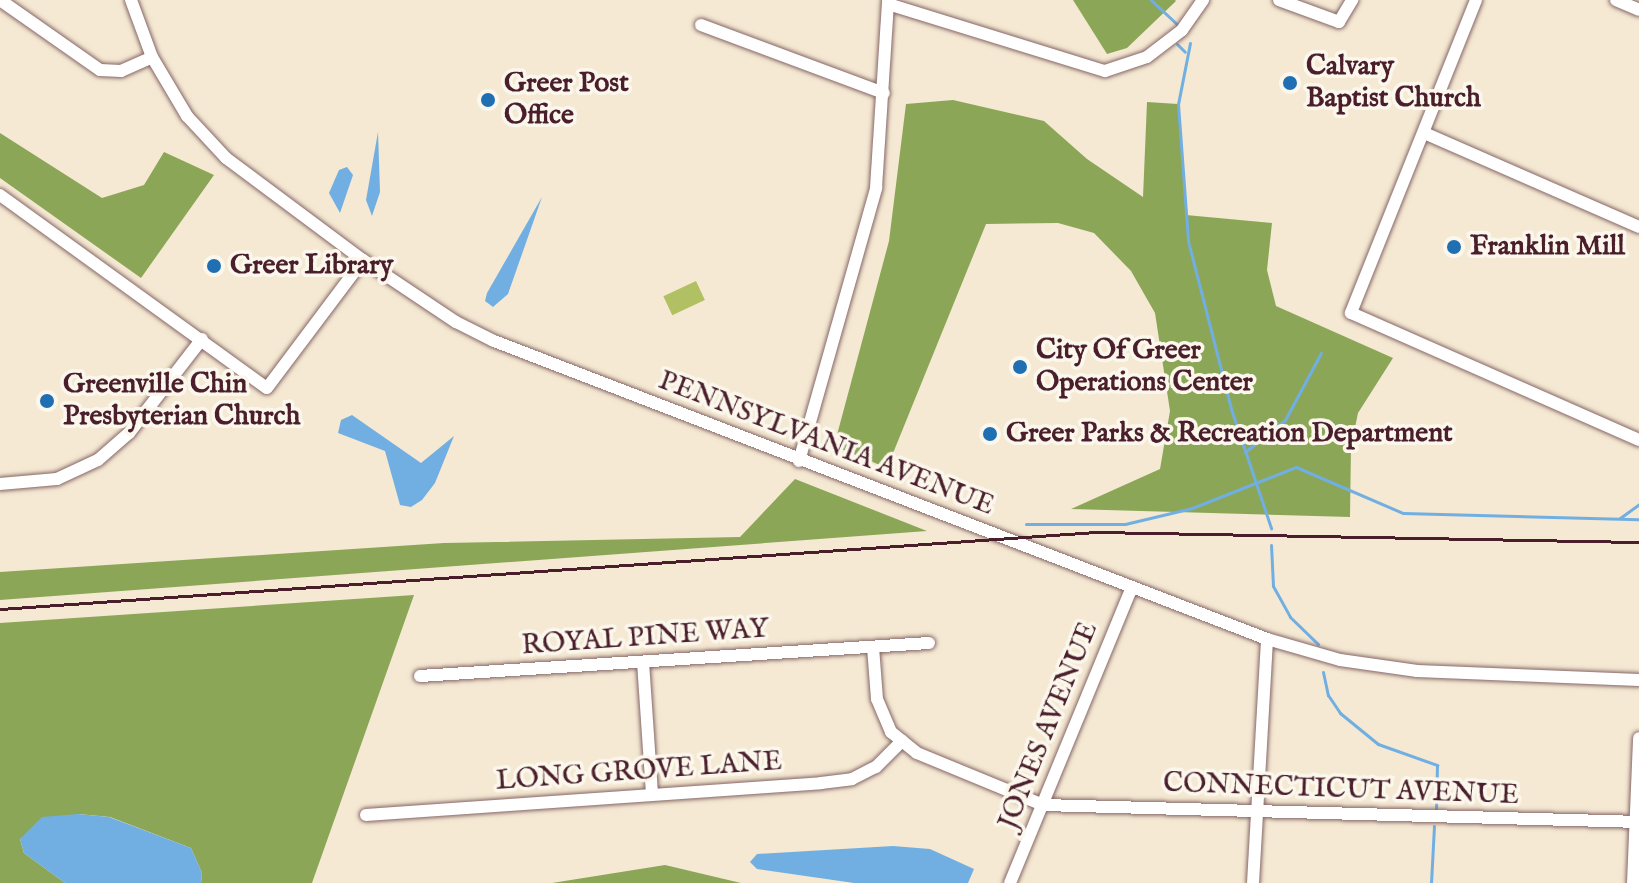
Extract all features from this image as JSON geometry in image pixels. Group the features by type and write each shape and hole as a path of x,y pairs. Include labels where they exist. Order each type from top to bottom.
{"street":[{"name":"PENNSYLVANIA AVENUE","path":"131,0 152,57 187,116 226,158 363,260 456,322 494,341 1267,639 1340,660 1417,671 1639,680"},
{"path":"799,461 870,219 884,93 888,2 1105,71 1147,57 1182,30 1203,0"},
{"path":"1279,0 1339,22 1352,0"},
{"path":"1476,0 1351,313 1639,440"},
{"path":"1616,0 1639,10"},
{"path":"0,18 3,2 100,70 121,71 152,57"},
{"path":"701,25 884,93"},
{"path":"1424,133 1639,227"},
{"path":"0,195 267,388 363,260"},
{"path":"0,484 57,479 98,460 129,433 202,339"},
{"name":"JONES AVENUE","path":"1010,883 1132,587"},
{"path":"1253,883 1267,639"},
{"name":"ROYAL PINE WAY","path":"420,676 929,643"},
{"path":"873,647 877,699 891,732 917,753 1043,805"},
{"path":"643,662 652,794"},
{"path":"1633,883 1639,738"},
{"name":"LONG GROVE LANE","path":"366,815 852,779 876,767 902,741"},
{"name":"CONNECTICUT AVENUE","path":"1043,805 1637,822"}],"green space":[{"path":"1073,0 1176,1 1127,48 1107,54"},
{"path":"953,100 1044,121 1087,159 1143,197 1147,102 1178,104 1186,215 1272,223 1267,270 1276,306 1393,358 1358,413 1351,447 1350,517 1071,509 1160,469 1170,411 1155,313 1131,271 1094,233 1058,223 986,224 887,468 834,446 889,241 906,104"},
{"path":"0,133 102,198 144,185 164,152 214,175 141,278 0,178"},
{"path":"696,281 705,300 672,315 663,296"},
{"path":"795,479 927,531 0,600 0,572 444,543 740,537"},
{"path":"414,595 312,883 201,883 202,873 191,848 110,817 78,814 20,839 24,853 65,883 0,883 0,623"},
{"path":"665,865 741,883 552,883"}],"water":[{"path":"378,132 380,192 372,216 366,200"},
{"path":"347,167 353,175 340,213 329,193 339,170"},
{"path":"542,197 508,294 493,307 485,301 487,293"},
{"path":"352,415 421,463 454,436 435,483 422,500 411,507 400,505 385,451 338,433 341,420"},
{"path":"78,814 109,817 191,848 202,873 201,883 65,883 24,853 20,839 42,817"},
{"path":"893,846 930,849 974,869 968,883 854,883 757,869 750,862 757,854"}],"waterway":[{"path":"1151,0 1178,25"},
{"path":"1190,43 1178,104 1188,241 1231,409 1271,528"},
{"path":"1177,44 1185,52"},
{"path":"1245,452 1285,420 1321,353"},
{"path":"1026,524 1125,524 1192,508 1296,467 1403,513 1639,519"},
{"path":"1620,518 1639,504"},
{"path":"1271,545 1273,586 1290,617 1318,644"},
{"path":"1323,672 1328,695 1340,713 1378,744 1437,765 1436,809"},
{"path":"1431,883 1434,826"}],"railway":[{"path":"0,609 1097,532 1639,542"}],"place":[{"name":"Calvary Baptist Church","path":"1290,83"},
{"name":"Greer Post Office","path":"488,100"},
{"name":"Franklin Mill","path":"1454,247"},
{"name":"Greer Library","path":"214,266"},
{"name":"City Of Greer Operations Center","path":"1020,367"},
{"name":"Greenville Chin Presbyterian Church","path":"47,401"},
{"name":"Greer Parks & Recreation Department","path":"990,434"}]}
